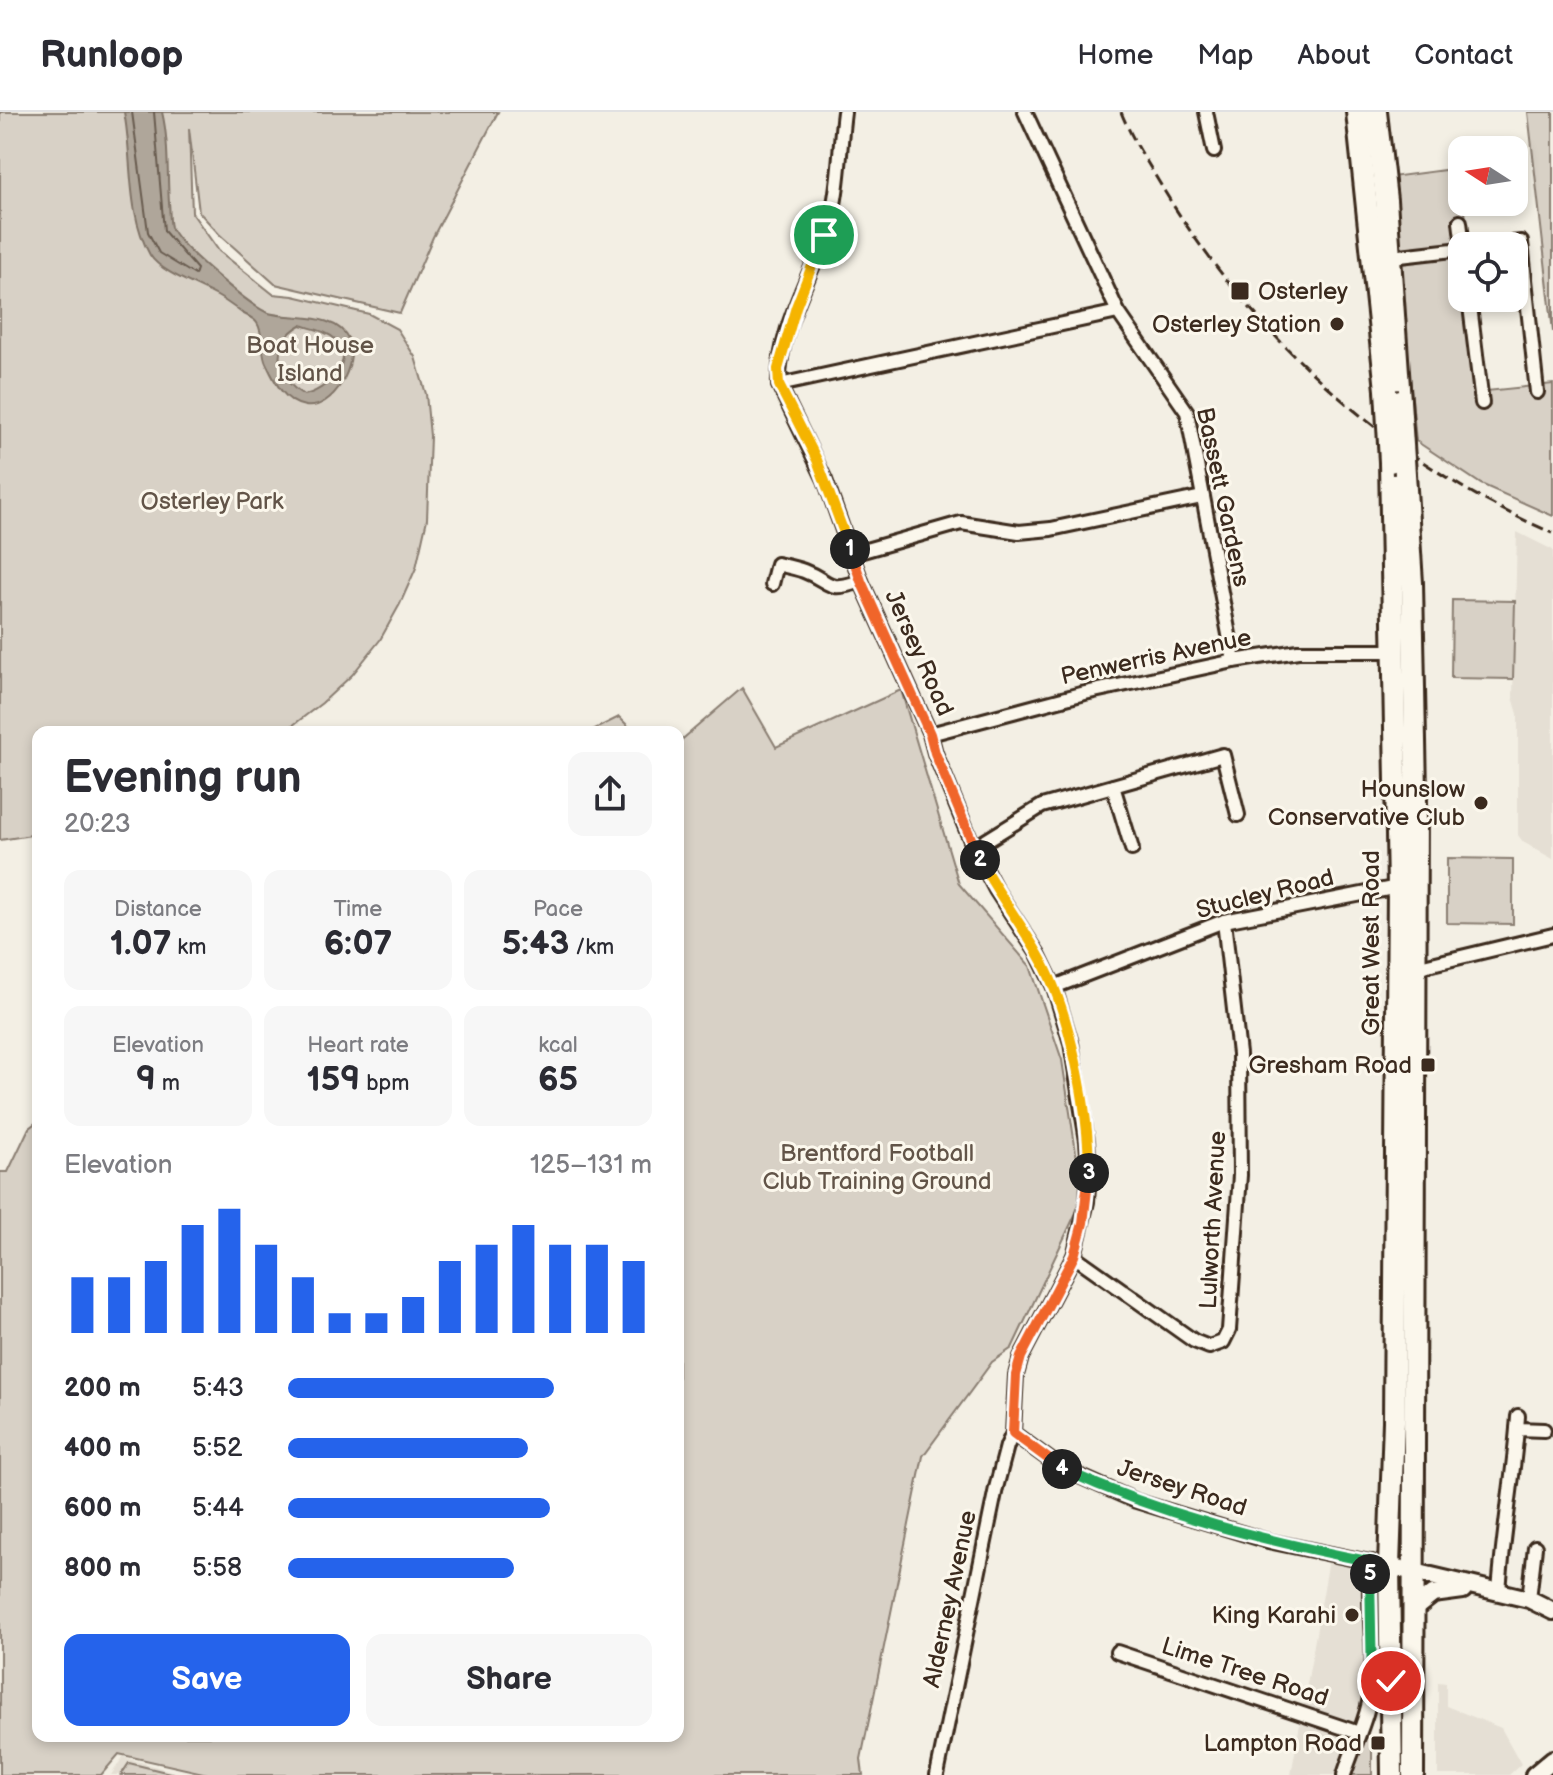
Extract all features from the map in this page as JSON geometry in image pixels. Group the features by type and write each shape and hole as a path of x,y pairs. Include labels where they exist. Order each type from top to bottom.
{"highway":[{"name":"Great West Road","path":"1357,112 1393,395"},
{"name":"Great West Road","path":"1376,112 1391,257 1397,468 1394,651 1398,887 1394,1421 1381,1564 1392,1775"},
{"name":"Great West Road","path":"1397,468 1412,583 1416,793 1413,1775"},
{"path":"1385,1678 1400,1640 1404,1582 1412,1573"}],"main road":[{"name":"Jersey Road","path":"1381,1564 1529,1599 1553,1611"},
{"path":"1414,1609 1433,1594 1473,1588"},
{"path":"1534,1775 1553,1759"}],"street":[{"path":"844,112 834,204 796,307 778,369 779,385 1118,312"},
{"name":"Bassett Gardens","path":"1025,112 1118,312 1187,412 1234,661"},
{"path":"1206,112 1214,151"},
{"path":"1460,222 1461,232"},
{"path":"1391,257 1448,249"},
{"path":"1528,308 1537,392"},
{"path":"1471,312 1482,403"},
{"name":"Jersey Road","path":"779,385 825,480 861,581 930,734 974,848 996,890 1038,954 1054,987 1071,1043 1087,1141 1087,1202 1074,1256 1021,1357 1016,1375 1013,1433 1061,1468 1119,1495 1268,1541 1381,1564"},
{"path":"852,554 961,523 1019,532 1051,529 1202,497"},
{"path":"772,584 772,562 807,572 835,587 861,581"},
{"name":"Penwerris Avenue","path":"930,734 1085,693 1234,661 1298,651 1394,651"},
{"path":"974,848 1042,806 1223,755 1238,815"},
{"path":"1113,786 1132,849"},
{"name":"Stucley Road","path":"1054,987 1224,921 1398,887"},
{"name":"Lulworth Avenue","path":"1074,1256 1194,1341 1209,1347 1223,1342 1229,1330 1240,1175 1239,1054 1224,921"},
{"path":"1415,968 1553,935"},
{"path":"1499,1592 1503,1532 1512,1496 1518,1423 1544,1430"},
{"name":"Alderney Avenue","path":"937,1775 996,1488 1013,1433"},
{"path":"1529,1599 1535,1547"},
{"name":"Lime Tree Road","path":"1117,1652 1359,1733"},
{"path":"1344,1775 1369,1706 1385,1678"}],"shaded area":[{"path":"1517,532 1553,550 1553,859 1523,842 1518,835 1518,714 1513,697"},
{"path":"1329,1560 1367,1567 1367,1679 1339,1775 1291,1775"},
{"path":"1438,1682 1446,1683 1446,1706 1501,1728 1521,1764 1509,1775 1438,1775"},
{"path":"123,1757 185,1775 111,1775"}],"green space":[{"name":"Osterley Park","path":"0,112 498,112 433,237 400,313 275,284 199,212 189,128 192,213 219,251 273,294 369,314 397,329 415,357 426,394 430,436 427,519 416,568 380,640 352,675 292,726 32,726 32,835 0,840"},
{"path":"1528,112 1553,112 1553,332"},
{"path":"1448,170 1448,216 1466,216 1467,232 1448,232 1448,312 1478,312 1487,391 1553,384 1553,516 1481,484 1416,441 1391,177"},
{"path":"1452,600 1515,601 1513,679 1451,678"},
{"name":"Brentford Football Club Training Ground","path":"742,688 776,747 901,690 959,884 1030,966 1062,1060 1083,1198 1012,1348 992,1362 923,1456 861,1759 863,1775 212,1775 119,1754 101,1775 0,1775 0,1172 8,1172 32,1126 32,1742 684,1742 684,738"},
{"path":"619,717 628,726 601,726"},
{"path":"1447,858 1513,859 1513,924 1447,923"},
{"path":"1366,1738 1372,1738 1372,1775 1349,1775"},
{"path":"129,1763 178,1775 121,1775"}],"water":[{"path":"124,112 162,112 171,227 186,247 229,286 266,312 323,320 343,331 349,340 350,361 341,384 325,401 315,406 305,406 291,400 281,390 266,363 261,332 256,322 217,296 171,273 150,255 137,221","holes":["301,325 324,332 336,340 343,357 341,366 329,382 304,395 287,379 280,360 284,341"]}],"railway":[{"path":"1121,112 1147,163 1200,246 1285,346 1333,392 1384,434 1495,505 1553,533"}],"place":[{"name":"Osterley","path":"1240,291"},
{"name":"Osterley Station","path":"1337,324"},
{"name":"Hounslow Conservative Club","path":"1481,803"},
{"name":"Gresham Road","path":"1428,1065"},
{"name":"King Karahi","path":"1352,1615"},
{"name":"Lampton Road","path":"1378,1743"}],"route":[{"path":"824,235 796,307 778,369 779,385 817,460 861,581 930,734 974,848 996,890 1038,954 1054,987 1064,1013 1079,1085 1089,1170 1087,1202 1074,1256 1021,1357 1016,1375 1013,1433 1061,1468 1119,1495 1268,1541 1372,1562 1369,1579 1372,1681 1391,1681"}],"park label":[{"name":"Boat House Island","path":"310,359"}]}
